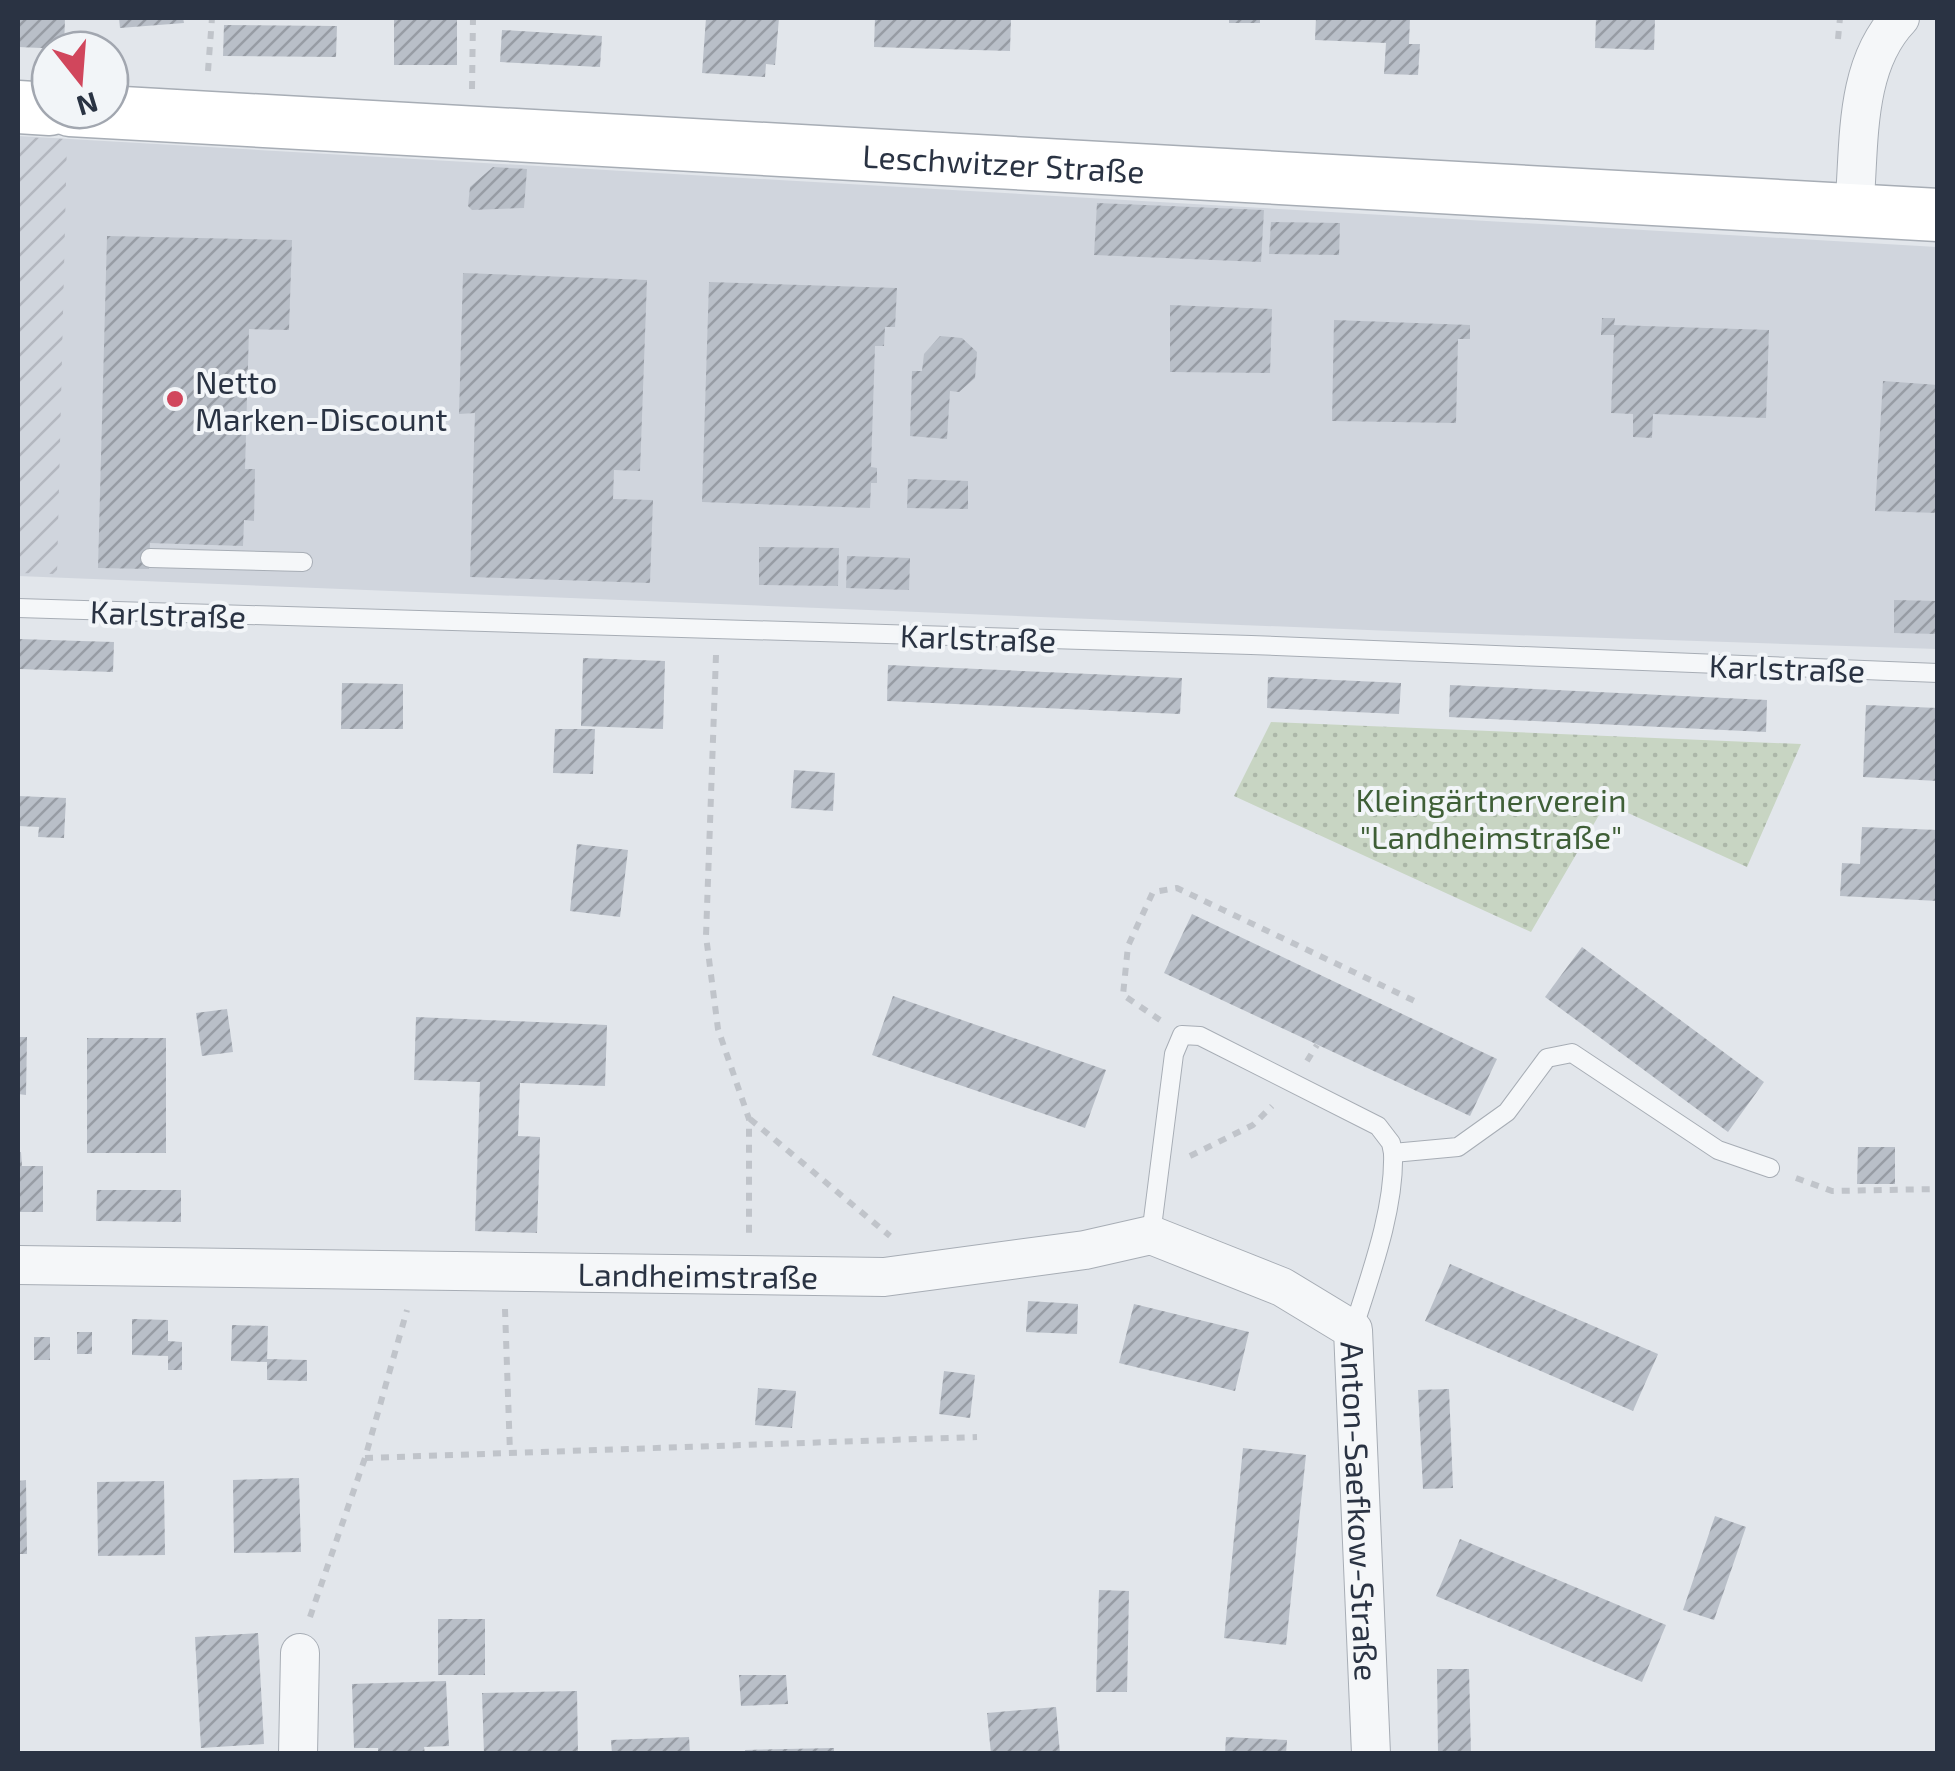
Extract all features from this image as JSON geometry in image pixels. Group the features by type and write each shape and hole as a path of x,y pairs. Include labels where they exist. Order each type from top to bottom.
{"street":[{"path":"1854,211 1864,88 1884,35 1900,18"},
{"name":"Leschwitzer Straße","path":"130,113 1938,215"},
{"path":"1151,1234 1282,1287 1353,1330"},
{"name":"Landheimstraße","path":"18,1266 884,1277 1085,1250 1151,1234"},
{"name":"Anton-Saefkow-Straße","path":"1353,1330 1371,1754"},
{"path":"298,1754 300,1653"}],"lane":[{"path":"150,558 304,562"},
{"name":"Karlstraße","path":"18,608 1231,645 1938,674"},
{"path":"1151,1234 1174,1054 1182,1035 1200,1036 1378,1126 1391,1143 1393,1153 1458,1148 1507,1112 1547,1058 1572,1054 1718,1150 1770,1168"},
{"name":"Anton-Saefkow-Straße","path":"1353,1330 1374,1264 1394,1172 1393,1153"}],"path":[{"path":"472,131 473,18"},
{"path":"716,628 706,936 718,1029 749,1118 749,1277"},
{"path":"1182,1035 1122,996 1128,946 1153,892 1178,888 1421,1004"},
{"path":"1158,1173 1253,1125 1294,1083 1317,1045"},
{"path":"749,1118 933,1272"},
{"path":"1770,1168 1832,1190 1938,1190"},
{"path":"311,1615 365,1458 419,1270"},
{"path":"504,1272 510,1453"},
{"path":"365,1458 978,1437"}],"shaded area":[{"path":"18,136 1937,247 1937,649 18,576"},
{"path":"18,137 67,139 57,574 18,573"}],"green space":[{"name":"Kleingärtnerverein \"Landheimstraße\"","path":"1271,722 1801,744 1747,867 1606,803 1531,932 1234,796"}],"building":[{"path":"18,18 65,18 65,30 30,30 30,48 18,47"},
{"path":"119,18 183,18 184,23 120,28"},
{"path":"394,18 457,18 457,65 394,65"},
{"path":"706,18 779,18 775,65 766,64 765,77 702,73"},
{"path":"875,18 1011,18 1010,51 874,47"},
{"path":"1229,18 1260,18 1260,23 1229,23"},
{"path":"1316,18 1410,18 1409,44 1420,44 1418,75 1384,74 1386,43 1315,40"},
{"path":"1596,18 1655,18 1654,50 1595,48"},
{"path":"224,25 337,26 336,57 223,56"},
{"path":"502,30 602,36 600,67 500,62"},
{"path":"493,167 527,169 524,208 472,210 468,206 470,187"},
{"path":"1097,203 1264,210 1261,262 1094,255"},
{"path":"1271,222 1340,223 1339,255 1269,254"},
{"name":"Netto Marken-Discount","path":"107,236 292,240 289,330 249,329 245,469 255,469 254,521 244,520 243,546 150,543 149,569 98,568"},
{"path":"463,273 647,280 640,471 614,470 613,499 653,500 650,583 470,577 475,413 459,414"},
{"path":"709,282 897,288 895,327 885,327 884,346 875,346 871,467 877,468 877,483 871,483 870,508 702,502"},
{"path":"1170,305 1272,309 1270,373 1170,372"},
{"path":"1602,318 1615,318 1614,325 1769,330 1766,418 1653,414 1652,438 1633,437 1633,414 1611,413 1614,335 1601,335"},
{"path":"1334,320 1470,325 1470,339 1458,339 1456,423 1332,421"},
{"path":"940,336 962,338 977,352 975,378 959,392 950,391 947,439 910,436 912,371 922,371 924,354"},
{"path":"1883,381 1938,385 1938,513 1875,511"},
{"path":"908,479 968,481 968,509 907,508"},
{"path":"759,547 839,548 838,586 759,585"},
{"path":"847,556 910,558 909,590 846,588"},
{"path":"1894,600 1938,601 1938,634 1894,633"},
{"path":"18,639 114,642 113,672 18,669"},
{"path":"583,658 665,661 663,729 581,726"},
{"path":"888,665 1182,678 1180,714 887,701"},
{"path":"1268,677 1401,683 1399,714 1267,708"},
{"path":"342,683 403,684 403,729 341,729"},
{"path":"1450,685 1767,700 1766,732 1449,717"},
{"path":"1866,705 1938,708 1938,781 1863,777"},
{"path":"555,729 595,729 593,774 553,773"},
{"path":"794,770 835,773 833,811 791,808"},
{"path":"18,796 66,798 64,838 38,837 39,827 18,826"},
{"path":"1862,827 1938,830 1938,901 1840,896 1842,863 1860,864"},
{"path":"577,844 628,850 620,917 570,911"},
{"path":"1192,914 1497,1059 1470,1116 1164,973"},
{"path":"1582,947 1764,1082 1728,1132 1545,997"},
{"path":"893,996 1106,1070 1085,1128 872,1055"},
{"path":"227,1009 233,1052 202,1056 196,1013"},
{"path":"416,1017 607,1025 605,1086 520,1083 518,1136 540,1137 537,1233 475,1231 480,1082 414,1080"},
{"path":"18,1037 27,1037 26,1095 18,1094"},
{"path":"87,1038 166,1038 166,1153 87,1153"},
{"path":"1858,1147 1895,1147 1895,1184 1857,1184"},
{"path":"18,1152 22,1166 43,1166 43,1212 18,1212"},
{"path":"97,1190 181,1190 181,1222 96,1221"},
{"path":"1450,1264 1658,1354 1633,1411 1425,1321"},
{"path":"1028,1301 1078,1304 1077,1334 1026,1332"},
{"path":"1134,1304 1249,1332 1235,1391 1119,1363"},
{"path":"132,1319 168,1320 168,1341 182,1342 182,1370 168,1370 168,1356 132,1355"},
{"path":"232,1325 268,1326 267,1362 231,1361"},
{"path":"77,1332 92,1332 92,1354 77,1354"},
{"path":"34,1337 50,1337 50,1360 34,1360"},
{"path":"267,1359 307,1360 307,1381 267,1380"},
{"path":"944,1371 975,1375 970,1418 939,1414"},
{"path":"758,1388 796,1391 792,1428 755,1425"},
{"path":"1449,1389 1453,1488 1423,1489 1418,1390"},
{"path":"1243,1448 1306,1455 1286,1645 1224,1638"},
{"path":"299,1478 301,1552 234,1553 233,1480"},
{"path":"26,1480 27,1554 18,1554 18,1481"},
{"path":"164,1481 165,1555 98,1556 97,1482"},
{"path":"1715,1516 1746,1527 1714,1620 1683,1610"},
{"path":"1460,1539 1666,1625 1642,1682 1436,1596"},
{"path":"1099,1590 1129,1591 1127,1692 1096,1692"},
{"path":"438,1619 485,1619 485,1675 438,1675"},
{"path":"258,1633 264,1744 201,1748 195,1637"},
{"path":"1437,1669 1469,1669 1471,1754 1438,1754"},
{"path":"739,1675 786,1675 788,1704 741,1706"},
{"path":"446,1681 449,1746 424,1747 425,1754 378,1754 378,1748 354,1748 352,1684"},
{"path":"577,1691 578,1754 484,1754 482,1693"},
{"path":"1056,1707 1060,1754 991,1754 987,1713"},
{"path":"689,1737 690,1754 612,1754 611,1740"},
{"path":"1226,1737 1287,1740 1286,1754 1225,1754"},
{"path":"834,1748 834,1754 745,1754 745,1750"}],"place":[{"name":"Netto Marken-Discount","path":"175,399"}]}
